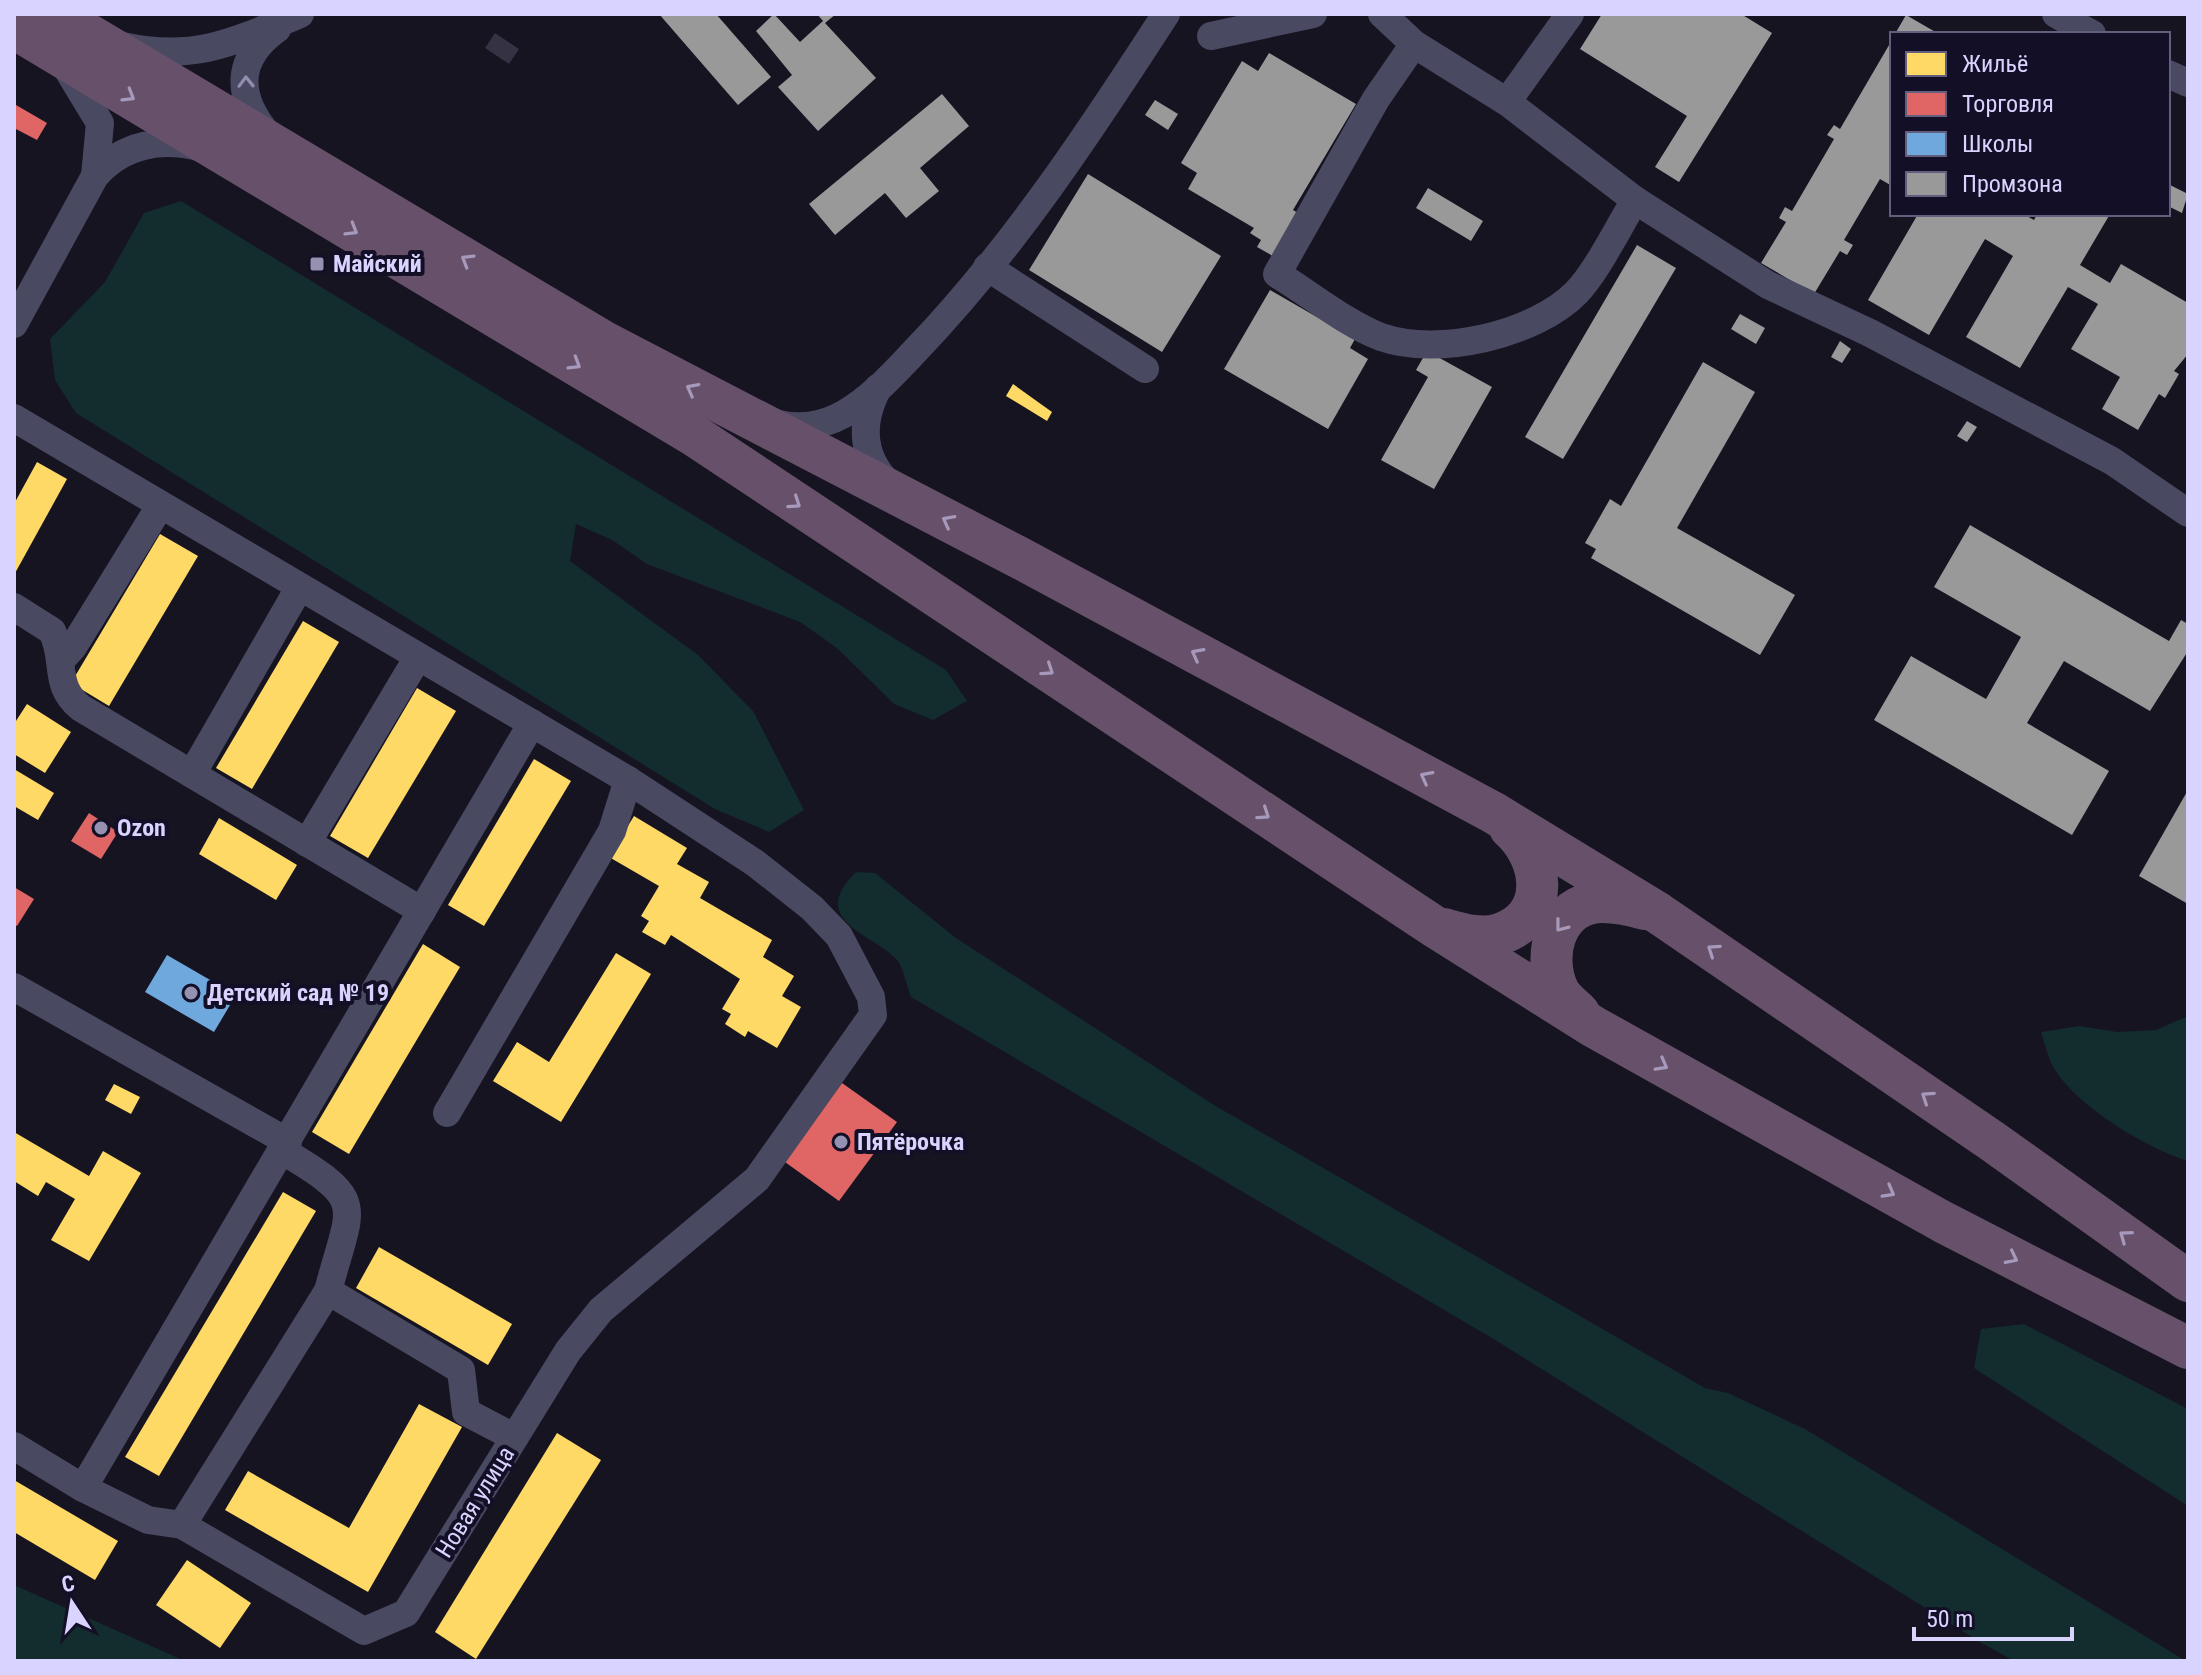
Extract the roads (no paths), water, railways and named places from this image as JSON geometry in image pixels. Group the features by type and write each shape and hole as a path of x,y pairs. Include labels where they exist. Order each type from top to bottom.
{"highway":[{"path":"14,28 98,41 606,343 1494,813 1658,913 1992,1141 2188,1281"},
{"path":"52,32 230,156 695,436 1435,927 1594,1027 1943,1222 2188,1348"},
{"path":"1435,927 1471,937 1500,934 1522,921 1535,901 1539,877 1534,855 1494,813"},
{"path":"1594,1027 1559,994 1549,963 1553,935 1571,913 1599,902 1658,913"}],"street":[{"path":"742,416 805,428 842,415 879,388 946,319 987,267 1121,84 1166,14"},
{"path":"1222,14 1211,36 1313,14"},
{"path":"1382,14 1414,44 1507,102 1635,200 1768,285 1870,333 2112,461 2188,513"},
{"path":"1507,102 1570,14"},
{"path":"2056,14 2088,32"},
{"path":"98,41 148,52 200,52 299,15"},
{"path":"281,150 251,109 245,78 251,52 260,42 299,15"},
{"path":"52,32 100,123 95,176"},
{"path":"1414,44 1376,99 1277,274 1377,335 1413,343 1466,342 1533,324 1577,293 1635,200"},
{"path":"14,324 95,176 109,160 127,151 165,142 230,156"},
{"path":"987,267 1145,369"},
{"path":"879,388 868,408 866,444 885,481 905,499"},
{"path":"14,418 628,780 612,831 447,1113"},
{"path":"61,660 73,647 160,506"},
{"path":"192,774 299,588"},
{"path":"14,607 52,631 61,660 63,689 70,700 422,911"},
{"path":"307,843 418,657"},
{"path":"83,1488 532,723"},
{"name":"Новая улица","path":"182,1525 364,1631 406,1613 568,1351 601,1310 757,1179 873,1015 871,997 852,955 812,908 755,863 628,780"},
{"path":"14,987 286,1146 327,1177 349,1202 349,1220 328,1291 182,1525 148,1520 83,1488 14,1446"},
{"path":"328,1291 461,1370 466,1412 514,1437"}],"place":[{"name":"Майский","path":"317,264"},
{"name":"Ozon","path":"101,828"},
{"name":"Детский сад № 19","path":"191,993"},
{"name":"Пятёрочка","path":"841,1142"}]}
